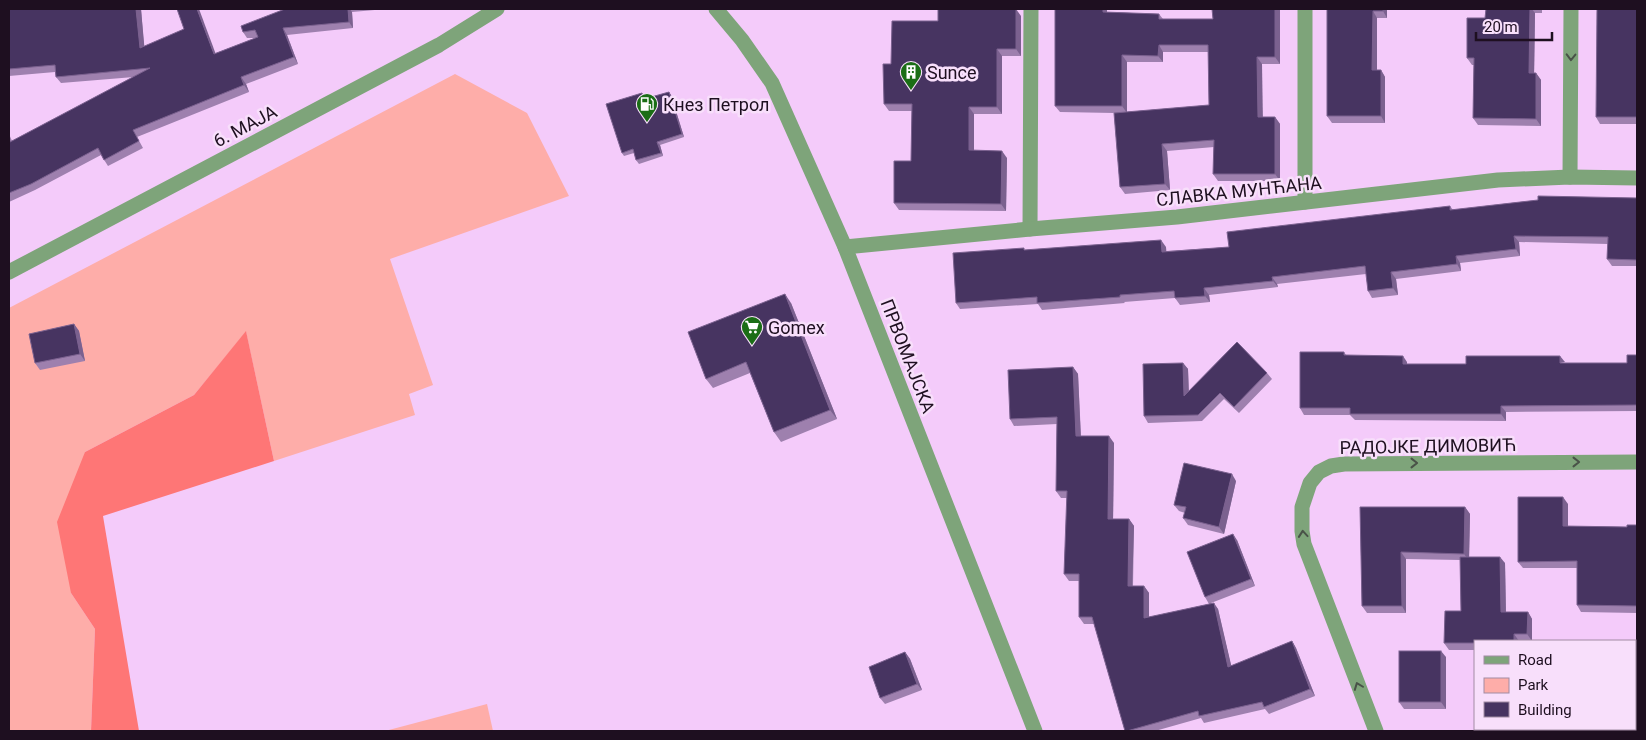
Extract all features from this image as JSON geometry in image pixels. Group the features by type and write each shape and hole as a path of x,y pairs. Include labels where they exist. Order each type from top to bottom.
{"street":[{"name":"6. МАЈА","path":"9,272 439,45 497,9"},
{"name":"ПРВОМАЈСКА","path":"716,9 742,40 772,83 844,247 1035,731"},
{"path":"1030,229 1031,9"},
{"path":"1305,9 1305,202"},
{"path":"1570,177 1571,9"},
{"name":"СЛАВКА МУНЋАНА","path":"844,247 1177,217 1498,180 1570,177 1637,178"},
{"name":"РАДОЈКЕ ДИМОВИЋ","path":"1376,731 1304,544 1302,507 1310,483 1318,472 1331,466 1344,464 1637,462"}],"green space":[{"path":"455,74 527,113 569,196 390,259 433,385 409,394 415,415 274,461 246,332 194,395 85,452 71,593 95,629 91,731 9,731 9,308"},
{"path":"487,704 493,731 385,731"}],"shaded area":[{"path":"246,331 274,461 103,516 139,731 91,731 95,629 71,593 57,522 85,452 194,395"}],"building":[{"path":"9,9 136,9 140,48 184,29 177,9 197,9 214,54 258,37 255,30 243,32 241,26 285,9 348,9 349,22 283,28 294,57 241,77 244,85 133,130 139,141 104,160 98,148 31,184 9,193 9,138 10,142 150,68 56,77 55,65 9,69"},
{"path":"938,9 1016,9 1016,49 997,49 997,107 969,107 969,150 1002,151 1001,204 894,203 894,161 911,161 912,104 884,104 883,64 891,64 892,21 938,21"},
{"path":"1055,9 1103,9 1103,12 1159,14 1159,19 1213,19 1212,9 1275,9 1275,57 1257,57 1258,117 1275,117 1275,174 1213,174 1214,140 1162,144 1165,184 1120,187 1114,113 1209,105 1208,45 1159,45 1158,56 1122,55 1122,106 1055,106"},
{"path":"1327,9 1383,9 1383,11 1373,11 1372,70 1381,70 1381,116 1327,116"},
{"path":"1486,9 1530,9 1529,73 1536,73 1536,119 1473,118 1474,58 1467,58 1467,18 1485,18"},
{"path":"1597,9 1637,9 1637,117 1596,117"},
{"path":"669,92 682,134 657,142 661,153 636,160 633,149 622,153 606,104 642,93 644,99"},
{"path":"1538,196 1637,198 1637,260 1607,259 1608,237 1514,236 1516,249 1456,256 1457,264 1391,272 1393,288 1368,291 1365,266 1272,277 1273,281 1204,288 1205,296 1175,298 1174,291 1037,303 1037,297 956,303 953,253 1161,240 1162,252 1229,247 1227,232 1450,206 1450,210 1538,200"},
{"path":"785,294 830,410 774,432 746,362 706,379 688,332"},
{"path":"74,324 80,354 35,363 29,334"},
{"path":"1237,342 1267,373 1234,407 1220,393 1198,415 1144,416 1143,364 1183,363 1184,396"},
{"path":"1300,352 1344,352 1344,355 1403,356 1403,364 1466,364 1466,356 1560,356 1560,363 1627,363 1627,355 1637,355 1637,405 1501,406 1501,414 1350,414 1350,408 1300,408"},
{"path":"1073,367 1076,436 1109,436 1108,519 1129,519 1128,586 1144,586 1144,618 1214,603 1228,667 1292,641 1310,689 1264,707 1262,702 1199,716 1198,711 1125,731 1092,617 1079,617 1079,574 1064,574 1067,491 1056,491 1057,417 1010,419 1008,370"},
{"path":"1184,463 1232,474 1219,527 1183,518 1186,507 1174,505"},
{"path":"1518,497 1563,497 1563,526 1627,527 1627,525 1637,525 1637,606 1577,605 1577,561 1518,562"},
{"path":"1360,507 1465,507 1464,554 1401,552 1402,606 1362,606"},
{"path":"1233,534 1251,579 1205,597 1187,552"},
{"path":"1460,557 1500,557 1501,612 1528,612 1527,634 1514,634 1514,640 1474,640 1474,643 1444,643 1445,611 1461,611"},
{"path":"1636,648 1637,648 1636,729"},
{"path":"1399,651 1441,651 1441,702 1399,702"},
{"path":"905,652 917,684 880,698 869,667"}],"place":[{"name":"Sunce","path":"911,91"},
{"name":"Кнез Петрол","path":"647,123"},
{"name":"Gomex","path":"752,346"}]}
